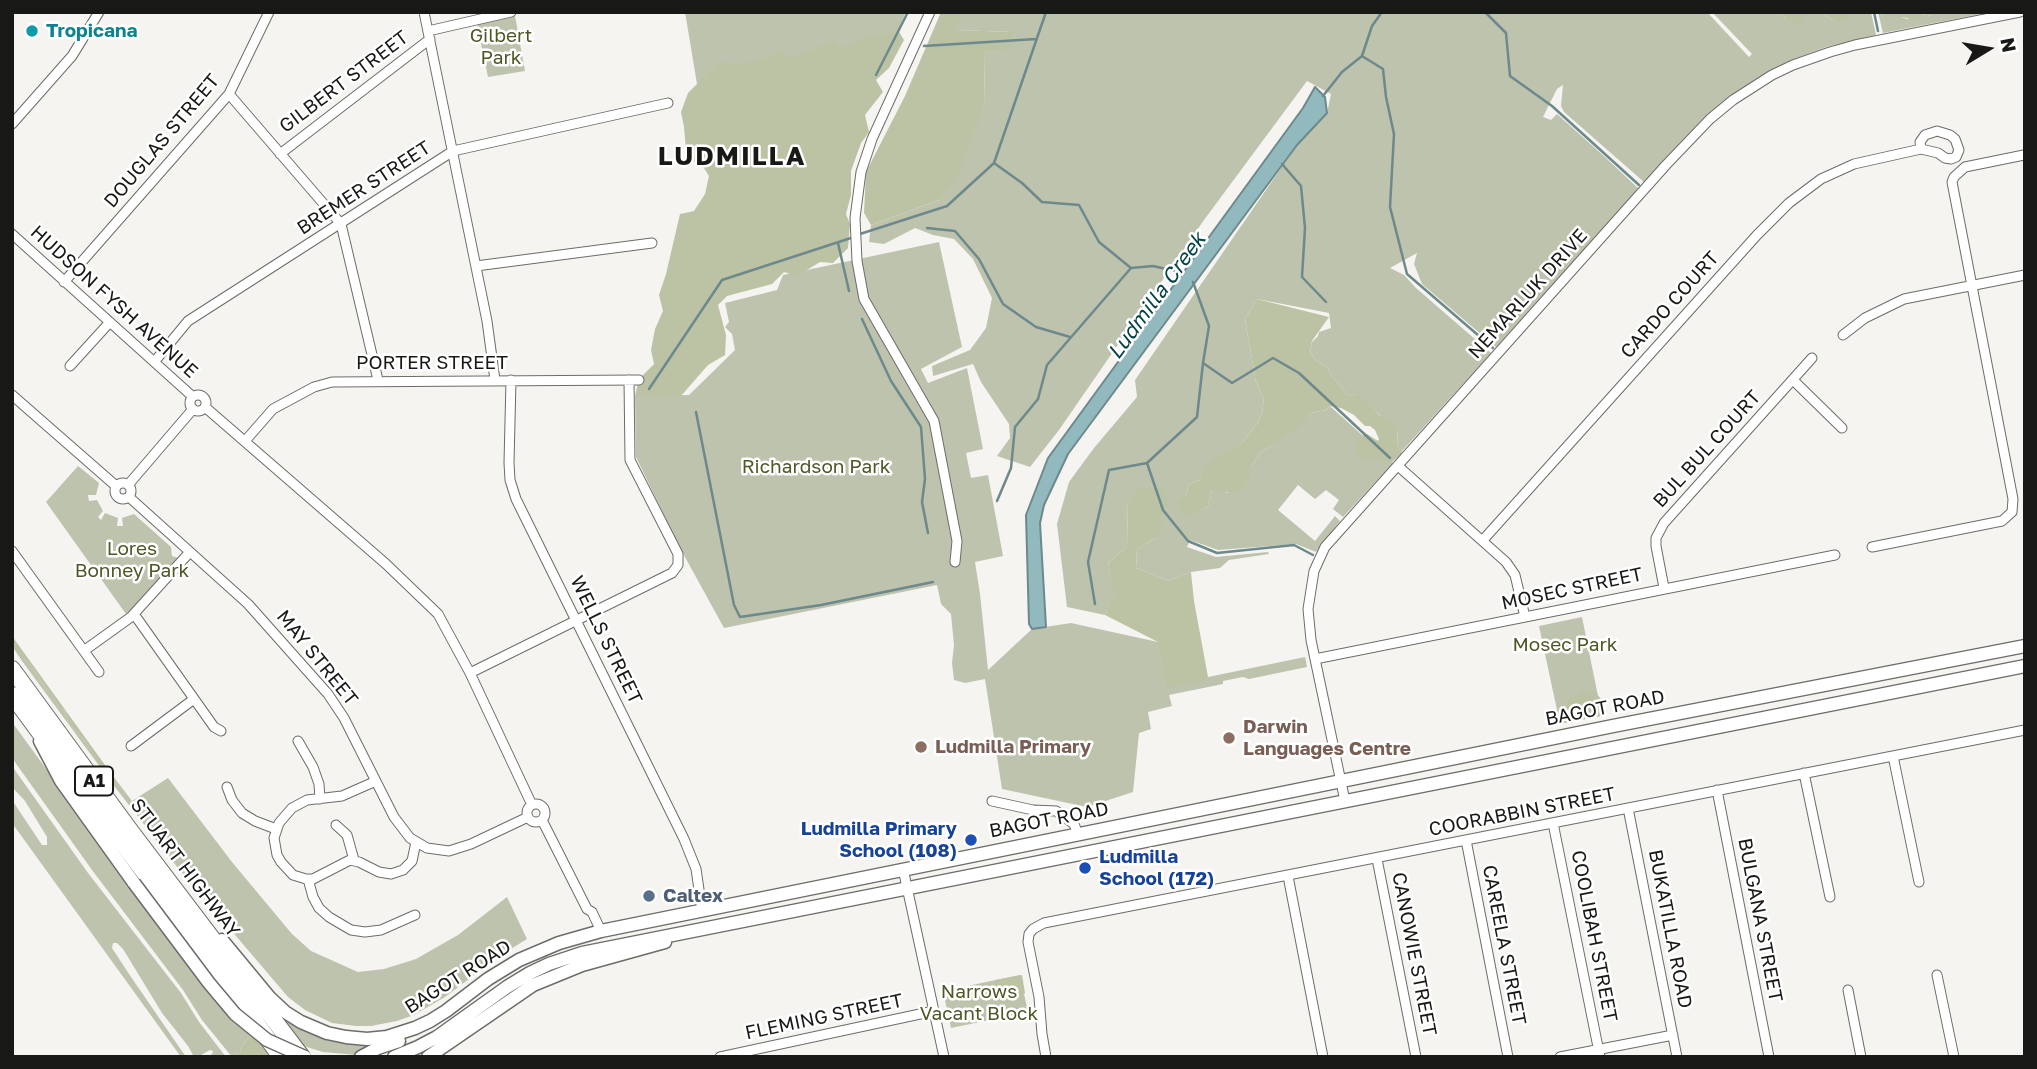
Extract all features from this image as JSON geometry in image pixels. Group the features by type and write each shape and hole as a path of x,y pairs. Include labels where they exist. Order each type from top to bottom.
{"highway":[{"name":"STUART HIGHWAY","path":"12,669 165,877 303,1057"},
{"name":"STUART HIGHWAY","path":"12,695 281,1057"}],"main road":[{"name":"BAGOT ROAD","path":"165,877 285,1012 327,1034 367,1039 399,1034 415,1028 446,1011 488,979 519,960 559,943 601,931 2025,646"},
{"name":"BAGOT ROAD","path":"394,1057 437,1037 530,973 574,955 2025,666"},
{"path":"32,722 61,781 209,983 235,1014 267,1040 303,1057"},
{"name":"BAGOT ROAD","path":"428,1057 515,996 549,978 582,965 656,946 694,931"},
{"path":"361,1057 429,1027 446,1011"},
{"path":"433,1057 460,1039 480,1021"}],"street":[{"path":"12,124 72,56 99,12"},
{"name":"DOUGLAS STREET","path":"64,282 229,94 269,12"},
{"path":"424,12 487,321 495,380"},
{"name":"GILBERT STREET","path":"280,154 429,35 511,12"},
{"path":"930,12 872,139 862,172 855,218 857,261 864,299 934,421 957,541 956,562"},
{"name":"NEMARLUK DRIVE","path":"1345,801 1315,659 1308,609 1312,580 1325,547 1666,165 1710,119 1733,100 1772,75 1830,52 2020,12"},
{"path":"229,94 341,224 378,380"},
{"name":"BREMER STREET","path":"155,361 188,321 453,151 668,103"},
{"name":"CARDO COURT","path":"1483,540 1748,245 1789,203 1806,189 1836,172 1874,159 1921,149"},
{"path":"1872,547 2002,521 2012,512 2013,499 1971,286 1954,193 1954,177 1965,167 2024,155"},
{"name":"HUDSON FYSH AVENUE","path":"12,234 192,396"},
{"path":"476,266 652,243"},
{"path":"1843,335 1865,318 1903,299 2025,275"},
{"path":"71,366 110,322"},
{"name":"BUL BUL COURT","path":"1664,588 1656,538 1664,523 1812,358"},
{"name":"WELLS STREET","path":"511,380 509,463 513,490 690,850 702,910"},
{"name":"PORTER STREET","path":"245,441 273,409 314,387 332,382 634,380 630,460 678,554 678,565 672,573 576,620"},
{"path":"1793,380 1842,428"},
{"path":"12,395 116,486"},
{"path":"192,396 203,396 205,407 199,411 193,409 190,404 192,396"},
{"path":"205,407 428,602 442,620 470,673 532,804"},
{"path":"128,485 193,409"},
{"path":"1398,466 1511,568 1524,617"},
{"path":"116,486 124,483 128,485"},
{"path":"116,486 116,496 124,499 129,497 131,492 128,485"},
{"name":"MAY STREET","path":"129,497 264,620 328,694 344,718 400,827 416,842"},
{"path":"12,551 99,672"},
{"path":"85,650 134,614 189,552"},
{"name":"MOSEC STREET","path":"1315,659 1835,555"},
{"path":"134,614 214,727 221,731"},
{"path":"470,673 576,620"},
{"path":"131,746 194,699"},
{"name":"COORABBIN STREET","path":"1046,1057 1039,997 1028,942 1029,934 1044,923 2025,730"},
{"path":"298,741 313,767 319,784 320,799"},
{"path":"1893,756 1919,882"},
{"path":"1804,773 1830,897"},
{"path":"376,781 342,796 307,800 285,815 276,829 275,847 281,862 293,875 313,878 354,860 385,874 397,873 412,861 416,842 435,851 449,851 471,844 528,817"},
{"path":"227,787 232,800 242,813 276,829"},
{"name":"BULGANA STREET","path":"1717,790 1769,1057"},
{"path":"992,801 1033,810 1056,811 1074,824 1077,834"},
{"path":"528,817 528,808 532,804 538,804 544,807 542,820"},
{"name":"BUKATILLA ROAD","path":"1628,808 1677,1057"},
{"path":"528,817 535,822 542,820"},
{"path":"542,820 601,931"},
{"name":"COOLIBAH STREET","path":"1553,822 1599,1053"},
{"path":"336,825 347,835 354,860"},
{"name":"CAREELA STREET","path":"1466,840 1508,1057"},
{"name":"CANOWIE STREET","path":"1377,859 1416,1057"},
{"path":"903,869 944,1057"},
{"path":"1288,876 1323,1057"},
{"path":"308,879 319,908 337,923 351,929 365,932 381,930 415,915"},
{"path":"1937,975 1954,1057"},
{"path":"1847,990 1861,1057"},
{"name":"FLEMING STREET","path":"720,1057 934,1012"},
{"path":"1560,1057 1599,1053 1673,1035"}],"green space":[{"path":"685,12 906,12 896,35 697,84"},
{"path":"941,12 964,12 955,30 1013,32 1012,48 985,53 984,107 956,181 939,200 871,225 864,213 866,172 905,96"},
{"path":"964,12 1707,12 1749,57 1752,54 1712,12 1779,12 1786,19 1820,12 1836,22 1844,22 1854,12 1871,12 1876,35 1826,47 1794,59 1747,85 1701,121 1644,182 1564,112 1561,106 1563,85 1557,89 1543,117 1551,120 1557,114 1639,189 1496,347 1422,284 1414,264 1417,253 1390,268 1404,275 1491,353 1402,451 1398,449 1397,429 1356,396 1348,395 1328,368 1315,360 1310,351 1319,332 1331,328 1329,313 1257,299 1245,319 1256,382 1264,399 1262,413 1242,443 1200,480 1189,484 1186,496 1192,514 1208,506 1212,490 1228,493 1261,451 1270,447 1310,413 1326,410 1330,406 1393,463 1343,517 1333,509 1339,500 1326,490 1315,499 1298,485 1278,510 1315,541 1335,516 1340,521 1316,552 1296,544 1218,550 1190,540 1187,547 1216,557 1269,554 1229,560 1220,568 1191,572 1169,581 1136,568 1137,549 1157,537 1128,501 1127,547 1108,563 1115,595 1105,615 1067,607 1057,524 1069,482 1137,397 1135,380 1297,145 1327,113 1331,94 1307,81 1204,220 1059,430 1030,467 997,456 1010,438 1009,424 981,382 973,364 933,376 932,366 970,350 986,328 992,298 973,259 954,239 915,228 884,244 869,242 871,225 939,200 984,107 985,53 1012,47 1012,32 954,30"},
{"path":"1779,12 1817,12 1806,16 1800,26"},
{"path":"1820,12 1854,12 1845,22 1836,22"},
{"path":"1878,12 1881,12 1883,17 1907,19 1922,14 1931,16 1934,12 1991,12 1883,33"},
{"path":"1881,12 1934,12 1931,16 1922,14 1917,20 1883,17"},
{"name":"Gilbert Park","path":"515,16 525,71 488,77 477,24"},
{"path":"898,30 904,40 889,68 876,80 883,92 865,115 869,132 861,143 851,171 851,195 846,214 850,224 848,248 833,263 820,262 797,276 784,272 772,284 727,296 718,305 726,335 725,355 708,365 681,396 635,396 639,379 654,364 651,350 655,329 663,311 659,295 680,214 694,211 705,194 709,176 700,162 687,161 681,112 688,93 719,62 739,64 761,60 780,51 792,57 834,41 839,48"},
{"name":"Richardson Park","path":"939,242 962,347 921,369 928,383 967,368 983,449 966,453 971,478 988,475 1003,556 975,562 988,670 1032,629 1071,623 1158,642 1203,681 1208,677 1305,657 1307,667 1249,679 1243,677 1223,681 1223,684 1169,695 1172,706 1148,712 1151,729 1139,733 1133,792 1087,807 1002,789 985,679 965,683 954,680 951,614 941,604 937,585 724,628 680,548 636,457 635,396 689,395 735,350 732,334 725,327 729,322 725,303 777,290 783,275"},
{"path":"1257,299 1329,317 1312,341 1310,351 1315,360 1328,368 1348,395 1360,396 1379,415 1392,420 1397,429 1401,454 1392,462 1366,463 1357,458 1355,443 1358,437 1367,434 1378,441 1375,430 1341,408 1330,406 1326,410 1310,413 1304,423 1261,451 1250,468 1250,480 1238,494 1212,490 1208,506 1192,515 1182,515 1178,502 1186,496 1189,484 1200,480 1205,466 1242,443 1262,413 1264,399 1256,382 1245,319"},
{"name":"Lores Bonney Park","path":"78,466 99,483 96,495 88,495 89,501 97,500 103,511 98,517 101,520 105,513 118,518 117,526 123,526 122,518 134,514 171,547 172,556 178,558 142,600 126,614 46,502"},
{"path":"1140,488 1166,489 1168,505 1160,518 1162,528 1157,537 1137,549 1136,568 1169,581 1191,572 1208,677 1204,681 1167,689 1158,642 1105,615 1114,595 1108,563 1127,547 1128,501"},
{"name":"Mosec Park","path":"1582,617 1602,716 1560,724 1539,626"},
{"path":"12,636 109,774 104,773 86,742 69,724 64,710 59,708 51,692 15,647"},
{"path":"12,642 47,690 51,691 59,708 64,710 69,724 86,742 100,767 22,661"},
{"path":"1580,692 1595,692 1602,700 1603,710 1599,715 1573,720 1569,715 1567,703"},
{"path":"12,722 212,997 233,1020 252,1034 240,1053 232,1057 202,1020 183,990 12,758"},
{"path":"12,766 88,873 181,993 226,1057 207,1057 212,1054 213,1051 210,1050 194,1057 162,1013 123,949 113,943 112,948 186,1057 181,1057 12,823 12,800 42,845 47,845 47,837 25,801 12,787"},
{"path":"110,772 132,801 168,778 232,862 292,934 311,951 358,972 384,969 416,959 458,935 507,897 527,939 445,997 414,1015 371,1026 332,1023 305,1010 288,997 178,868 104,773"},
{"name":"Narrows Vacant Block","path":"1020,975 1028,1012 951,1028 943,991"},
{"path":"1022,975 1025,993 1021,998 1008,1003 985,994 986,989 995,984 995,980"},
{"path":"975,987 980,996 965,1003 959,1001 961,994"},
{"path":"286,1021 331,1041 376,1044 357,1055 323,1052 300,1045"},
{"path":"252,1034 259,1039 270,1057 233,1057 240,1053"}],"water":[{"path":"1315,87 1325,97 1327,113 1297,145 1068,454 1044,505 1040,523 1046,627 1032,629 1029,624 1026,515 1048,458 1303,108"}],"waterway":[{"path":"876,75 908,12"},
{"path":"860,234 947,206 994,163 1046,12"},
{"name":"Ludmilla Creek","path":"1323,96 1342,72 1362,56 1372,26 1382,12"},
{"path":"1485,12 1506,33 1510,76 1552,106 1639,185"},
{"path":"1874,12 1878,31"},
{"path":"924,46 1036,39"},
{"path":"1362,56 1383,69 1394,134 1390,207 1407,274 1493,348"},
{"path":"994,163 1022,183 1042,202 1079,205 1099,242 1131,268 1153,266 1184,273"},
{"path":"1282,164 1301,186 1305,228 1302,277 1326,302"},
{"path":"927,228 955,231 979,259 1003,304 1036,327 1070,337"},
{"path":"649,389 722,280 854,237"},
{"path":"838,243 849,291"},
{"path":"997,501 1011,468 1015,427 1038,399 1047,365 1131,268"},
{"path":"1193,282 1209,326 1203,363 1232,383 1273,358 1299,373 1390,458"},
{"path":"862,319 891,381 921,427 925,479 922,502 928,533"},
{"path":"1203,363 1197,417 1147,463 1163,510 1188,541 1217,553 1294,545 1313,555"},
{"path":"696,412 734,605 740,617 821,605 933,582"},
{"path":"1095,604 1088,562 1109,470 1147,463"}],"place":[{"name":"Tropicana","path":"32,31"},
{"name":"Darwin Languages Centre","path":"1229,738"},
{"name":"Ludmilla Primary","path":"921,747"},
{"name":"Ludmilla Primary School (108)","path":"971,840"},
{"name":"Ludmilla School (172)","path":"1085,868"},
{"name":"Caltex","path":"649,896"}],"district":[{"name":"LUDMILLA","path":"732,157"}]}
